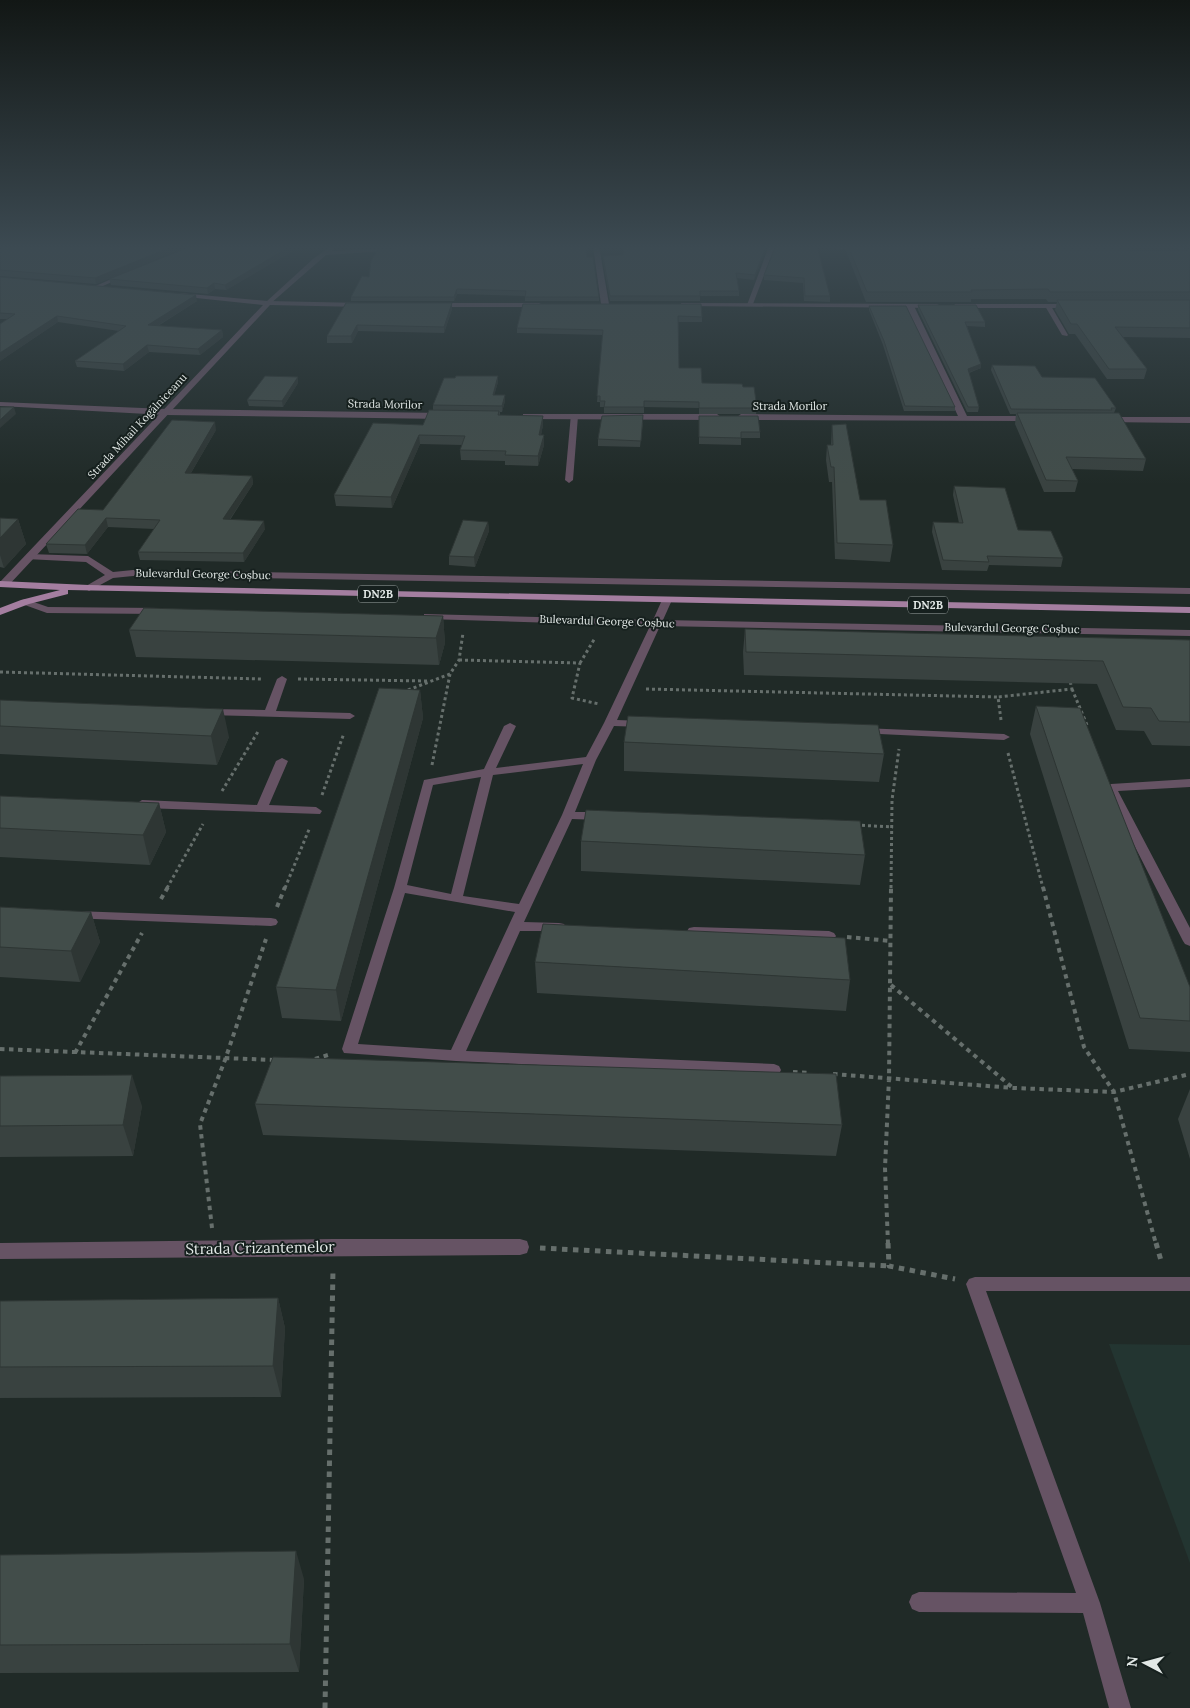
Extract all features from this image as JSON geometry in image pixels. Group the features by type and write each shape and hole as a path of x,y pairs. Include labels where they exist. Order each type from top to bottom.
{"main road":[{"name":"Bulevardul George Coșbuc","path":"2,584 89,588 1190,610"},
{"path":"0,612 25,602 54,594 89,588"}],"street":[{"name":"Strada Mihail Kogălniceanu","path":"2,584 247,326"},
{"path":"919,326 964,419"},
{"name":"Strada Morilor","path":"0,404 166,412 451,416"},
{"name":"Strada Morilor","path":"517,416 1043,419"},
{"path":"1092,420 1190,420"},
{"name":"Strada Crizantemelor","path":"0,1251 520,1247"}],"lane":[{"path":"1060,326 1065,335"},
{"path":"569,480 574,416"},
{"path":"29,557 88,559 111,575"},
{"name":"Bulevardul George Coșbuc","path":"89,588 111,575 152,573 1190,591"},
{"path":"456,1056 568,815 590,760 617,709 666,600"},
{"path":"25,602 47,610 167,612"},
{"name":"Bulevardul George Coșbuc","path":"416,616 656,623 1190,633"},
{"path":"269,714 282,679"},
{"path":"200,712 350,716"},
{"path":"610,723 659,724"},
{"path":"456,899 488,772 510,726"},
{"path":"852,731 1004,737"},
{"path":"590,760 488,772 428,782 400,888 349,1049 456,1056 774,1070"},
{"path":"261,809 282,761"},
{"path":"1190,783 1111,788 1184,914 1190,941"},
{"path":"125,804 316,811"},
{"path":"568,815 616,816"},
{"path":"400,888 523,909"},
{"path":"61,914 271,922"},
{"path":"517,926 575,928"},
{"path":"682,931 829,936"},
{"path":"1120,1708 1090,1604 975,1284 1190,1284"},
{"path":"919,1602 1090,1604"}],"path":[{"path":"428,782 450,674 459,660 465,617"},
{"path":"604,621 580,663 572,698 617,709"},
{"path":"459,660 580,663"},
{"path":"0,672 430,681"},
{"path":"404,693 450,674"},
{"path":"1069,680 1090,734"},
{"path":"626,689 998,697 1072,688"},
{"path":"998,697 1004,737 1084,1047 1114,1092 1168,1284"},
{"path":"75,1053 212,807 269,714"},
{"path":"214,1248 200,1124 225,1060 271,922 316,811 350,716"},
{"path":"890,1266 884,1168 889,1078 892,800 901,732"},
{"path":"846,824 893,826"},
{"path":"829,936 891,941"},
{"path":"891,985 1014,1088"},
{"path":"0,1049 225,1060 280,1060"},
{"path":"307,1061 349,1049"},
{"path":"774,1070 812,1073"},
{"path":"831,1074 1014,1088 1114,1092 1190,1074"},
{"path":"325,1708 333,1247"},
{"path":"520,1247 890,1266 975,1284"}],"shaded area":[{"path":"1109,1344 1190,1345 1190,1563"}],"building":[{"path":"0,326 42,326 0,353"},
{"path":"124,326 158,326 222,330 198,349 147,345 123,364 75,361 126,326"},
{"path":"333,326 357,326 351,336 327,336"},
{"path":"388,326 444,326 444,327"},
{"path":"518,326 678,326 679,368 701,368 702,383 742,384 743,387 754,387 757,408 699,408 699,402 644,401 644,407 604,407 605,401 600,401 600,396 597,396 603,330 517,328"},
{"path":"877,326 916,326 955,407 905,406"},
{"path":"928,326 966,326 981,364 968,369 979,407 968,407"},
{"path":"1078,326 1190,326 1190,328 1115,327 1147,369 1109,369"},
{"path":"992,365 1035,366 1042,377 1095,378 1116,408 1111,408 1112,410 1011,409"},
{"path":"265,376 298,377 282,401 247,400"},
{"path":"456,376 498,376 493,395 505,395 502,406 433,405 444,378 455,378"},
{"path":"0,407 14,407 0,420"},
{"path":"429,410 499,411 498,415 543,416 539,435 544,435 538,456 505,455 506,451 460,450 465,436 419,435 391,497 334,495 373,423 423,425"},
{"path":"1017,413 1119,413 1146,459 1066,457 1078,481 1046,480"},
{"path":"643,415 641,441 598,439 602,416"},
{"path":"699,416 758,416 760,432 741,432 741,438 699,437"},
{"path":"172,420 215,422 185,473 252,476 223,519 264,521 243,553 138,552 160,520 106,518 85,545 46,544 78,509 103,510"},
{"path":"846,424 860,500 886,500 893,545 837,543 834,467 831,467 827,445 833,445 832,425"},
{"path":"954,486 1005,488 1018,530 1051,531 1063,558 987,556 989,562 943,560 933,522 963,523"},
{"path":"0,518 18,519 0,538"},
{"path":"463,520 488,522 474,557 449,556"},
{"path":"144,608 443,616 436,638 129,630"},
{"path":"745,629 1190,640 1190,722 1159,721 1151,708 1123,707 1103,661 746,652"},
{"path":"379,688 420,690 336,990 276,987"},
{"path":"0,700 223,709 211,736 0,726"},
{"path":"1036,706 1080,708 1190,987 1190,1021 1140,1018"},
{"path":"628,716 878,725 884,754 624,742"},
{"path":"0,796 159,803 143,835 0,828"},
{"path":"586,810 860,821 865,855 581,841"},
{"path":"0,907 91,912 71,951 0,947"},
{"path":"543,924 845,938 850,980 535,962"},
{"path":"273,1057 836,1074 842,1125 255,1104"},
{"path":"132,1075 123,1125 0,1126 0,1076"},
{"path":"278,1298 273,1366 0,1367 0,1301"},
{"path":"296,1551 290,1644 0,1645 0,1555"}]}
